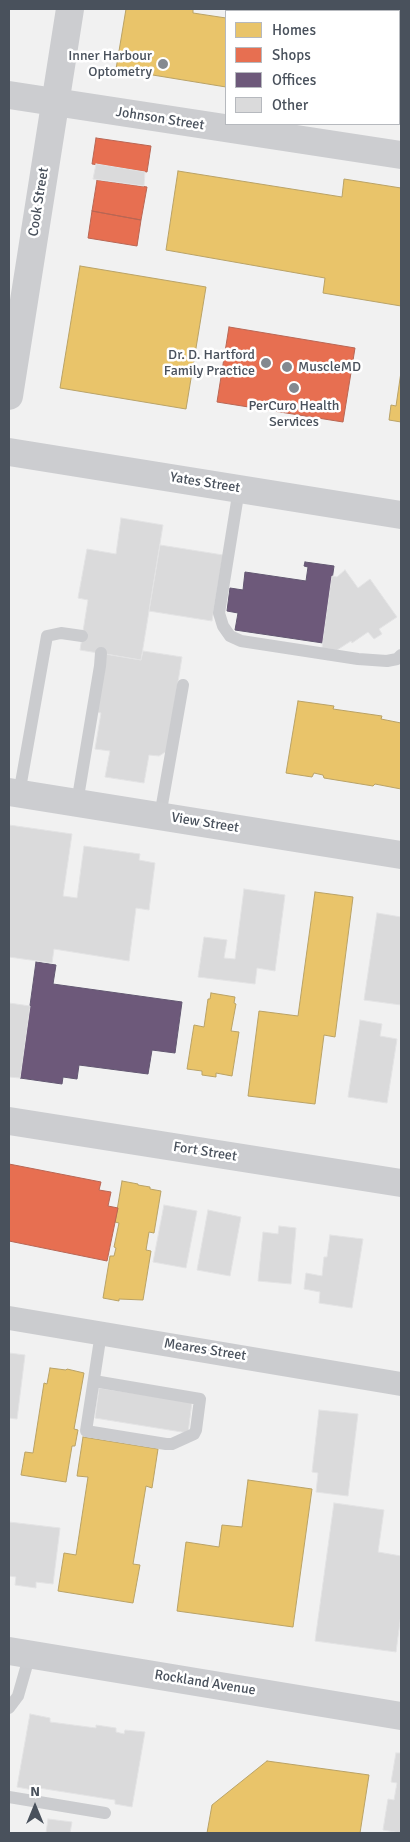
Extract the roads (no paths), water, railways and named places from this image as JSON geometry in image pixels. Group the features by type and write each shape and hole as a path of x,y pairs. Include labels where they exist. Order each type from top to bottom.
{"main road":[{"name":"Cook Street","path":"9,396 70,9"},
{"name":"Johnson Street","path":"9,95 55,103 225,123"},
{"name":"Johnson Street","path":"244,125 304,132 401,155"},
{"name":"Yates Street","path":"9,452 401,515"},
{"name":"View Street","path":"14,793 401,855"},
{"name":"Fort Street","path":"9,1120 401,1183"},
{"name":"Rockland Avenue","path":"19,1652 401,1716"}],"street":[{"name":"Meares Street","path":"9,1318 401,1384"}],"lane":[{"path":"239,489 220,613 223,626 230,636 240,641 358,659 387,661 397,659 401,655"},
{"path":"14,793 47,636 61,633 82,636"},
{"path":"77,803 101,653"},
{"path":"160,816 183,685"},
{"path":"94,1381 200,1399 194,1434 172,1444 166,1444 86,1431 101,1333"},
{"path":"9,1708 18,1696 19,1652"},
{"path":"9,1797 105,1813"}],"place":[{"name":"Inner Harbour Optometry","path":"163,64"},
{"name":"Dr. D. Hartford Family Practice","path":"266,363"},
{"name":"MuscleMD","path":"287,367"},
{"name":"PerCuro Health Services","path":"294,388"}]}
